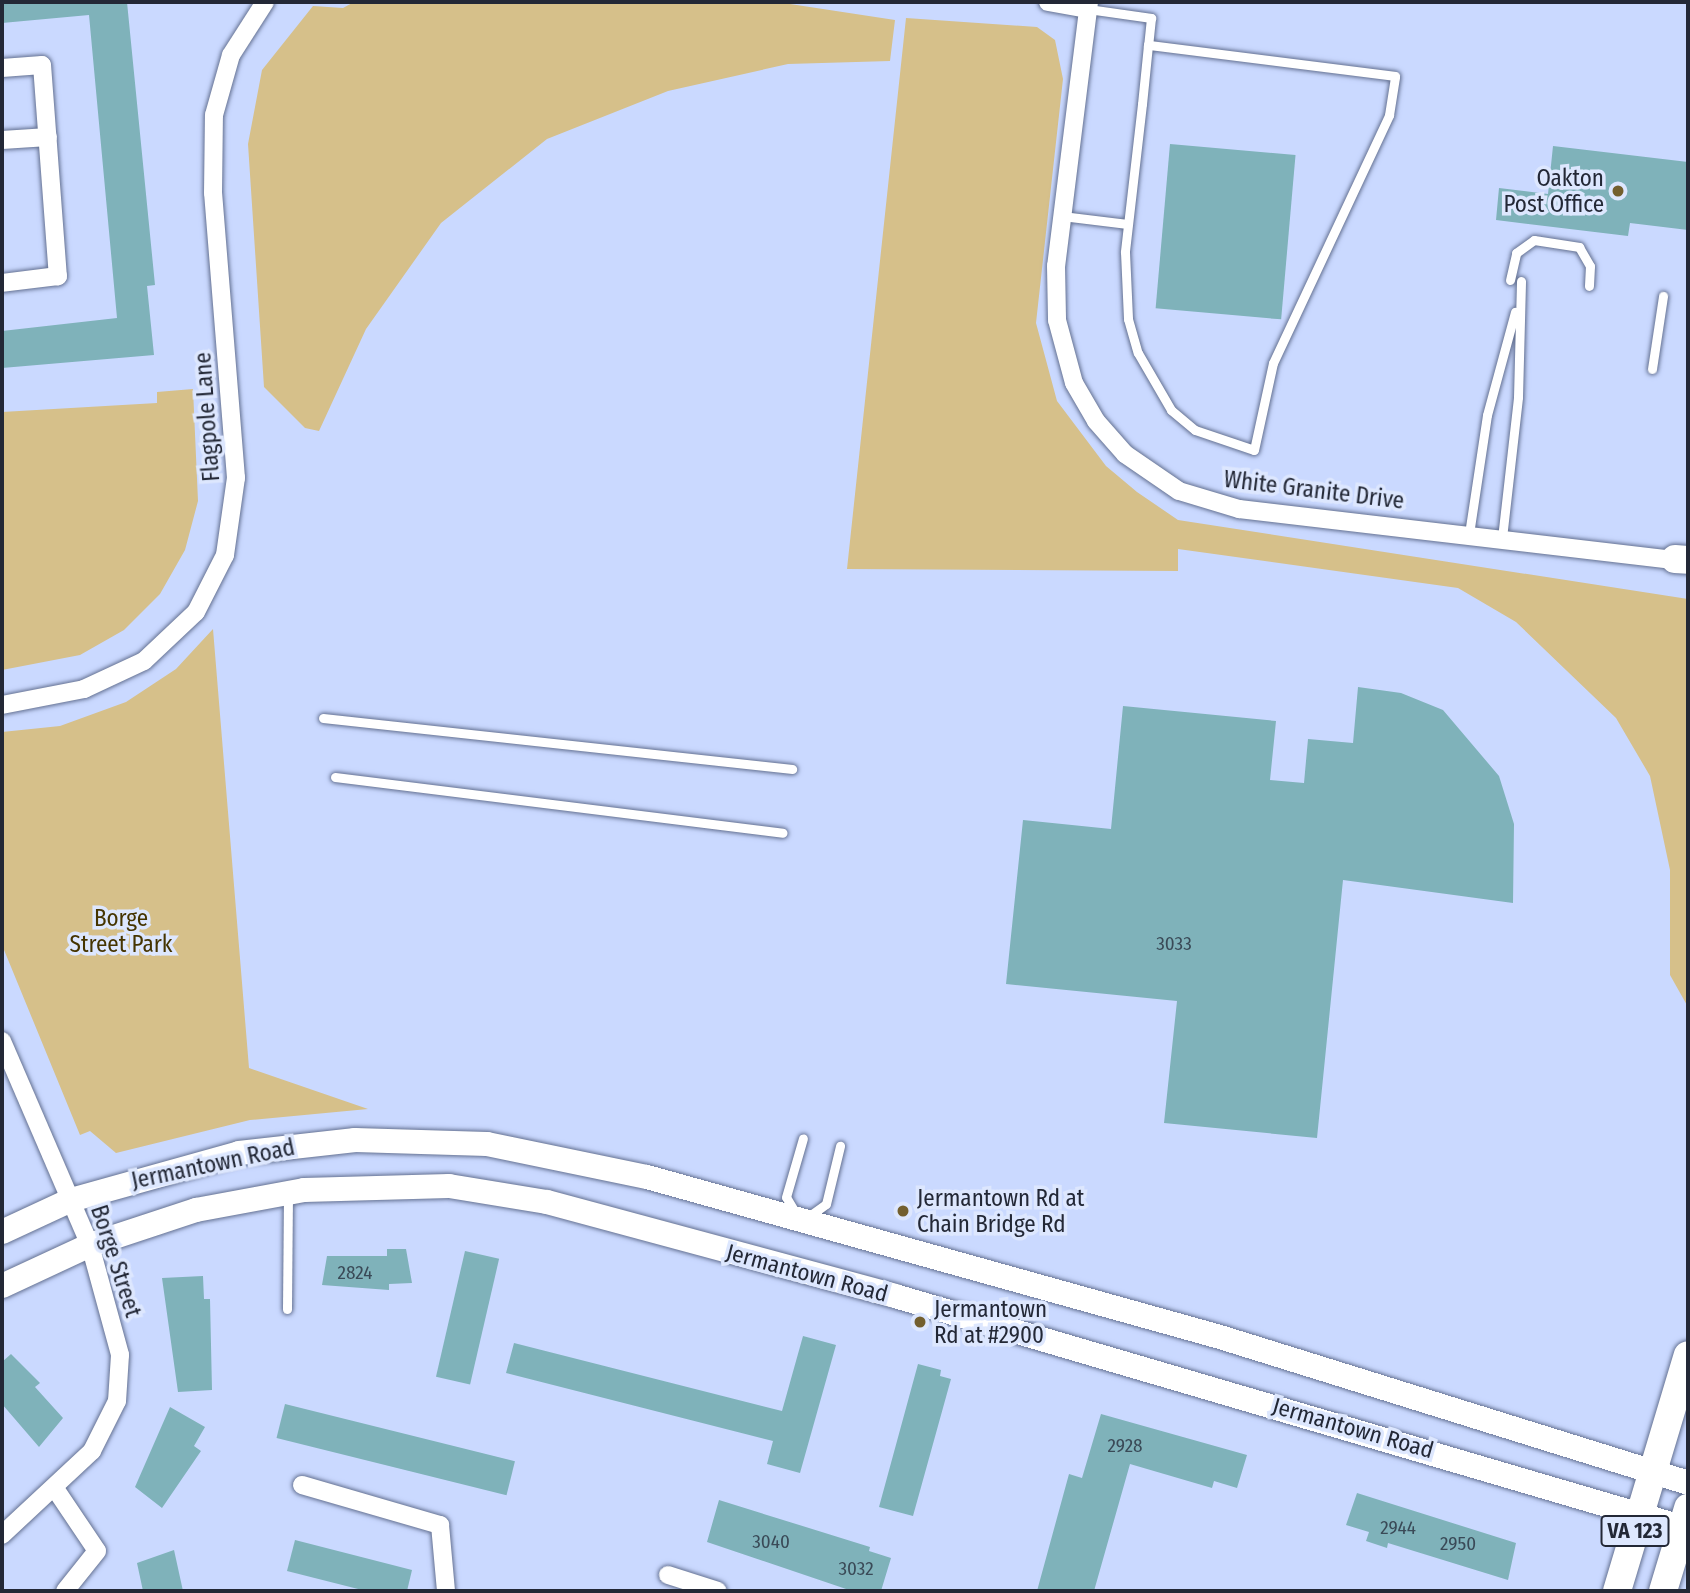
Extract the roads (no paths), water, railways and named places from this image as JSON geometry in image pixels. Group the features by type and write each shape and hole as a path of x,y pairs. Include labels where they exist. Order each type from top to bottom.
{"main road":[{"name":"Jermantown Road","path":"2,1232 71,1200 239,1153 294,1144 415,1140 560,1155 1220,1337 1688,1483"},
{"name":"Jermantown Road","path":"2,1286 90,1245 196,1210 287,1193 449,1186 547,1202 908,1300 1640,1514 1686,1521"},
{"name":"VA 123","path":"1617,1591 1688,1355"},
{"name":"VA 123","path":"1663,1591 1686,1521"}],"street":[{"name":"Flagpole Lane","path":"2,705 84,689 144,661 196,612 225,555 236,478 213,193 214,116 231,55 265,2"},
{"path":"1048,2 1089,5"},
{"name":"White Granite Drive","path":"1089,5 1062,216 1055,295 1066,361 1096,421 1141,468 1179,491 1238,509 1684,561"},
{"path":"2,68 43,65 58,276 2,283"},
{"path":"2,140 48,137"},
{"name":"Borge Street","path":"2,1041 90,1245 120,1355 117,1401 92,1451 56,1490 2,1535"},
{"path":"302,1485 440,1525 446,1591"},
{"path":"56,1490 97,1551 65,1591"},
{"path":"668,1574 718,1591"}],"lane":[{"path":"1089,5 1151,18 1128,224 1128,319 1151,381 1171,410 1195,430 1254,450 1273,363 1389,115 1395,76 1148,45"},
{"path":"1062,216 1128,224"},
{"path":"1510,280 1516,254 1534,240 1579,247 1590,266 1589,286"},
{"path":"1502,538 1518,397 1521,281"},
{"path":"1652,369 1663,296"},
{"path":"1469,534 1487,415 1519,297"},
{"path":"323,718 792,769"},
{"path":"335,777 783,833"},
{"path":"803,1138 786,1197 801,1222 826,1203 840,1146"},
{"path":"286,1309 287,1193"}],"place":[{"name":"Oakton Post Office","path":"1618,191"},
{"name":"Jermantown Rd at Chain Bridge Rd","path":"903,1211"},
{"name":"Jermantown Rd at #2900","path":"920,1322"}],"park label":[{"name":"Borge Street Park","path":"121,931"}]}
